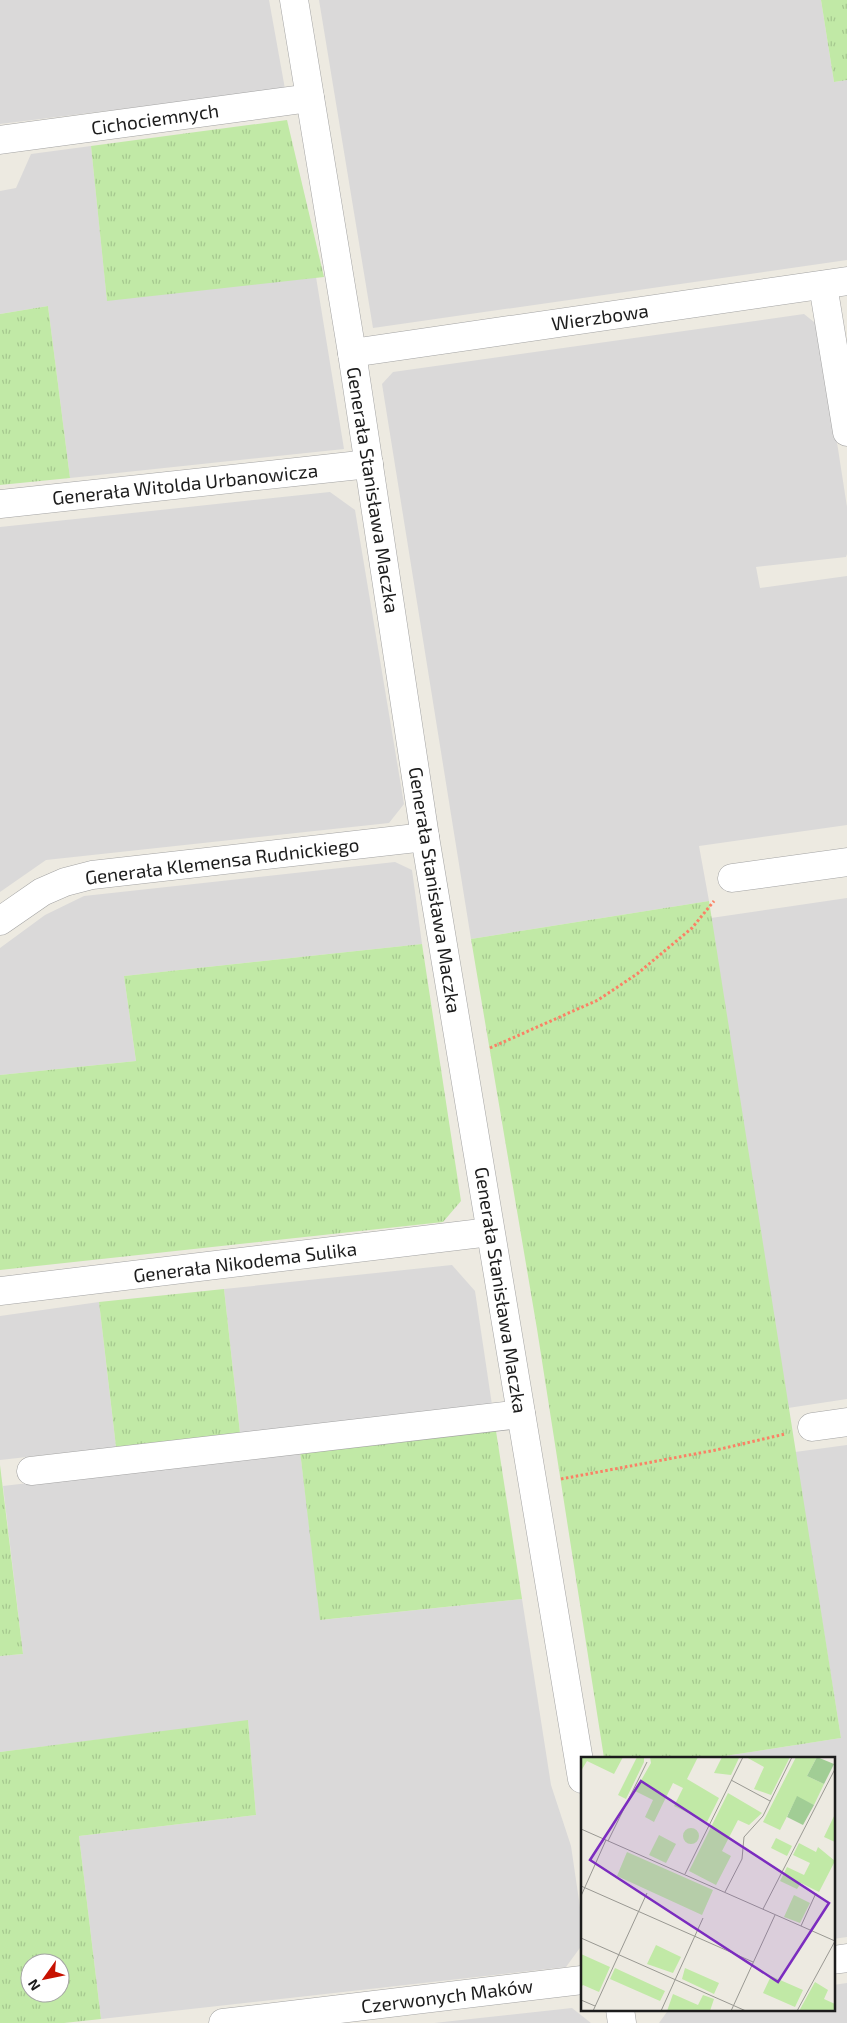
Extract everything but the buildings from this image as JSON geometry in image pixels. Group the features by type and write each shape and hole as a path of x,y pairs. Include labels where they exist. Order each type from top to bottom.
{"street":[{"name":"Generała Stanisława Maczka","path":"294,0 352,353 425,837 463,1055 490,1232 581,1773"},
{"name":"Cichociemnych","path":"0,140 310,98"},
{"name":"Wierzbowa","path":"352,353 835,283"},
{"path":"835,283 847,432"},
{"name":"Generała Witolda Urbanowicza","path":"0,504 369,464"},
{"name":"Generała Klemensa Rudnickiego","path":"0,921 42,892 65,882 92,875 425,837"},
{"path":"732,878 847,862"},
{"name":"Generała Nikodema Sulika","path":"0,1291 490,1232"},
{"path":"32,1471 521,1414"},
{"path":"812,1427 847,1422"},
{"path":"834,1960 847,1958"},
{"name":"Czerwonych Maków","path":"223,2023 581,1980"},
{"path":"620,2010 622,2023"}],"path":[{"path":"463,1055 488,1049 598,1000 630,979 692,928 732,878"},
{"path":"533,1484 716,1450 812,1427"}],"shaded area":[{"path":"0,0 269,0 285,89 0,124"},
{"path":"319,0 821,0 834,82 847,80 847,260 373,328"},
{"path":"91,146 107,300 316,277 344,449 70,478 48,306 0,314 0,191 16,188 31,154"},
{"path":"804,314 819,326 847,507 847,554 846,557 756,567 760,588 847,576 847,825 699,846 709,901 471,939 382,384 393,372"},
{"path":"330,492 355,510 404,804 389,823 46,860 0,892 0,527"},
{"path":"395,862 412,870 422,944 124,976 136,1061 0,1075 0,948 45,915 84,896"},
{"path":"847,898 847,1399 788,1408 711,918"},
{"path":"452,1265 475,1291 492,1405 240,1433 224,1289"},
{"path":"99,1302 116,1447 0,1460 0,1316"},
{"path":"847,1445 847,1937 834,1939 834,1757 718,1757 841,1738 795,1452"},
{"path":"300,1451 321,1620 522,1599 551,1785 571,1846 581,1914 581,1946 566,1967 101,2019 79,1836 256,1815 248,1721 0,1752 0,1656 23,1654 3,1486"},
{"path":"847,1983 847,2023 659,2023 668,2010 834,2010 834,1985"},
{"path":"572,2008 591,2023 434,2023"}],"green space":[{"path":"821,0 847,0 847,80 834,82"},
{"path":"287,120 324,277 107,301 91,146"},
{"path":"48,306 70,478 0,485 0,314"},
{"path":"709,901 841,1738 718,1757 604,1757 537,1329 471,939"},
{"path":"422,944 461,1201 443,1222 0,1270 0,1075 136,1061 124,976"},
{"path":"224,1289 240,1433 116,1447 99,1302"},
{"path":"496,1431 522,1599 320,1620 300,1451"},
{"path":"0,1465 23,1654 0,1656"},
{"path":"248,1720 256,1815 79,1836 101,2019 64,2023 0,2023 0,1752"}]}
